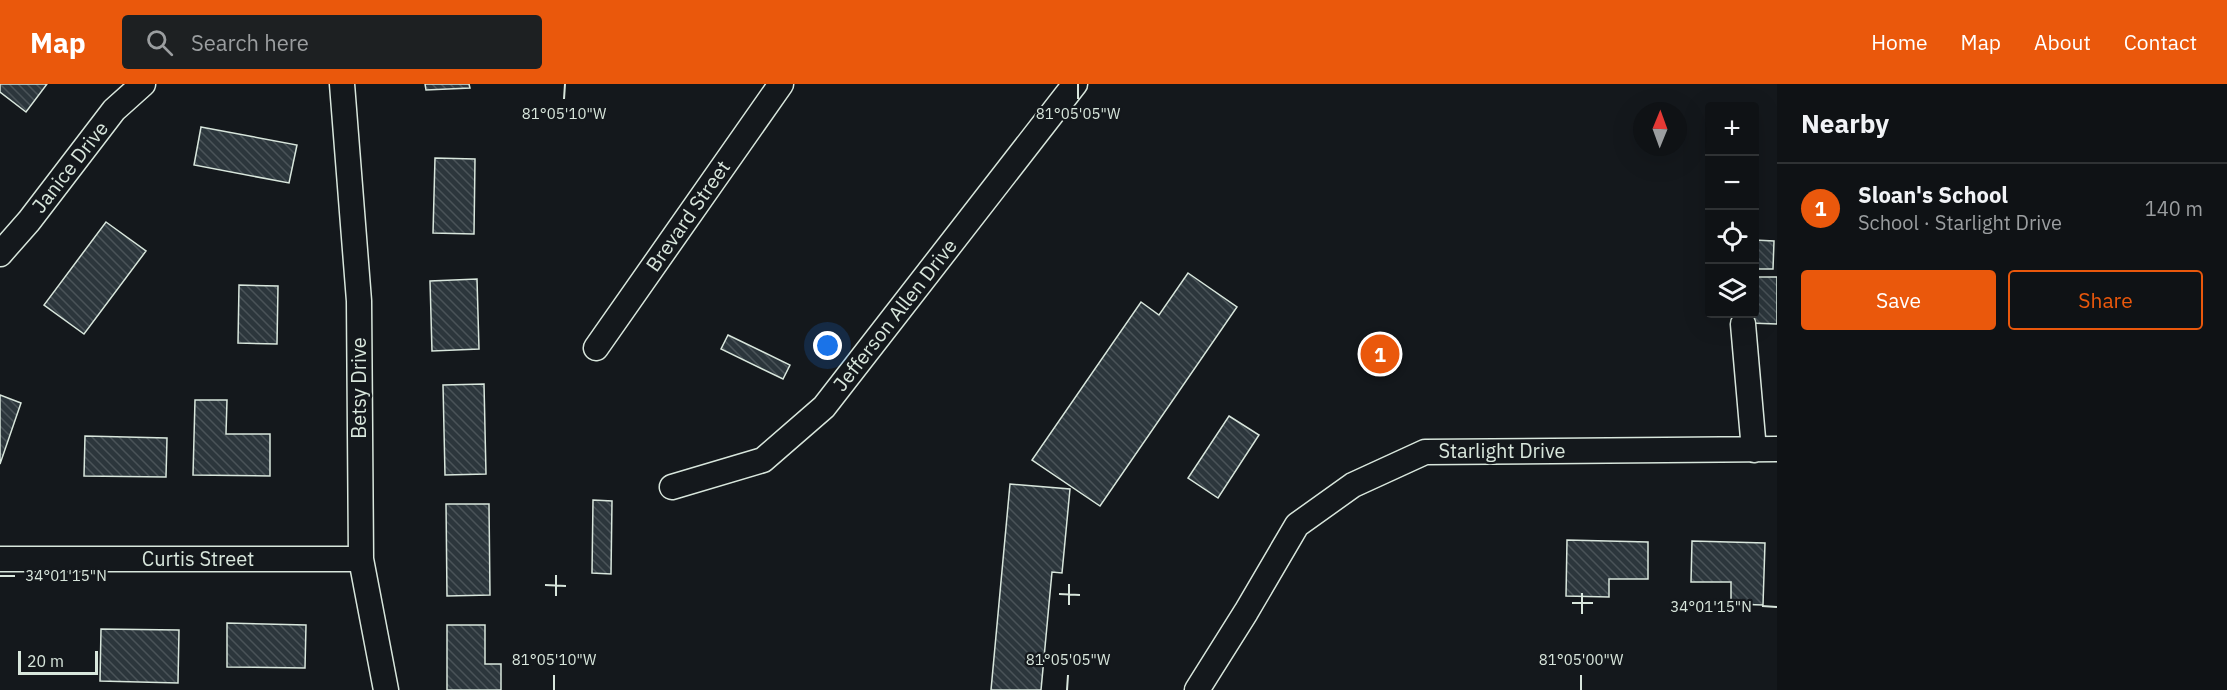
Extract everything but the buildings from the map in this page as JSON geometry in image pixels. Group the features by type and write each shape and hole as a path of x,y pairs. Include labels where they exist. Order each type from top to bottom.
{"street":[{"name":"Janice Drive","path":"0,254 29,221 114,110 143,84"},
{"name":"Betsy Drive","path":"342,84 359,301 361,560 386,690"},
{"name":"Brevard Street","path":"596,348 781,84"},
{"name":"Jefferson Allen Drive","path":"672,487 763,459 824,407 1075,84"},
{"path":"0,225 29,221"},
{"path":"1743,324 1765,449"},
{"name":"Starlight Drive","path":"1197,690 1297,525 1353,485 1425,452 1765,449"},
{"name":"Curtis Street","path":"0,559 361,560"}],"place":[{"name":"Sloan's School","path":"1380,354"}]}
